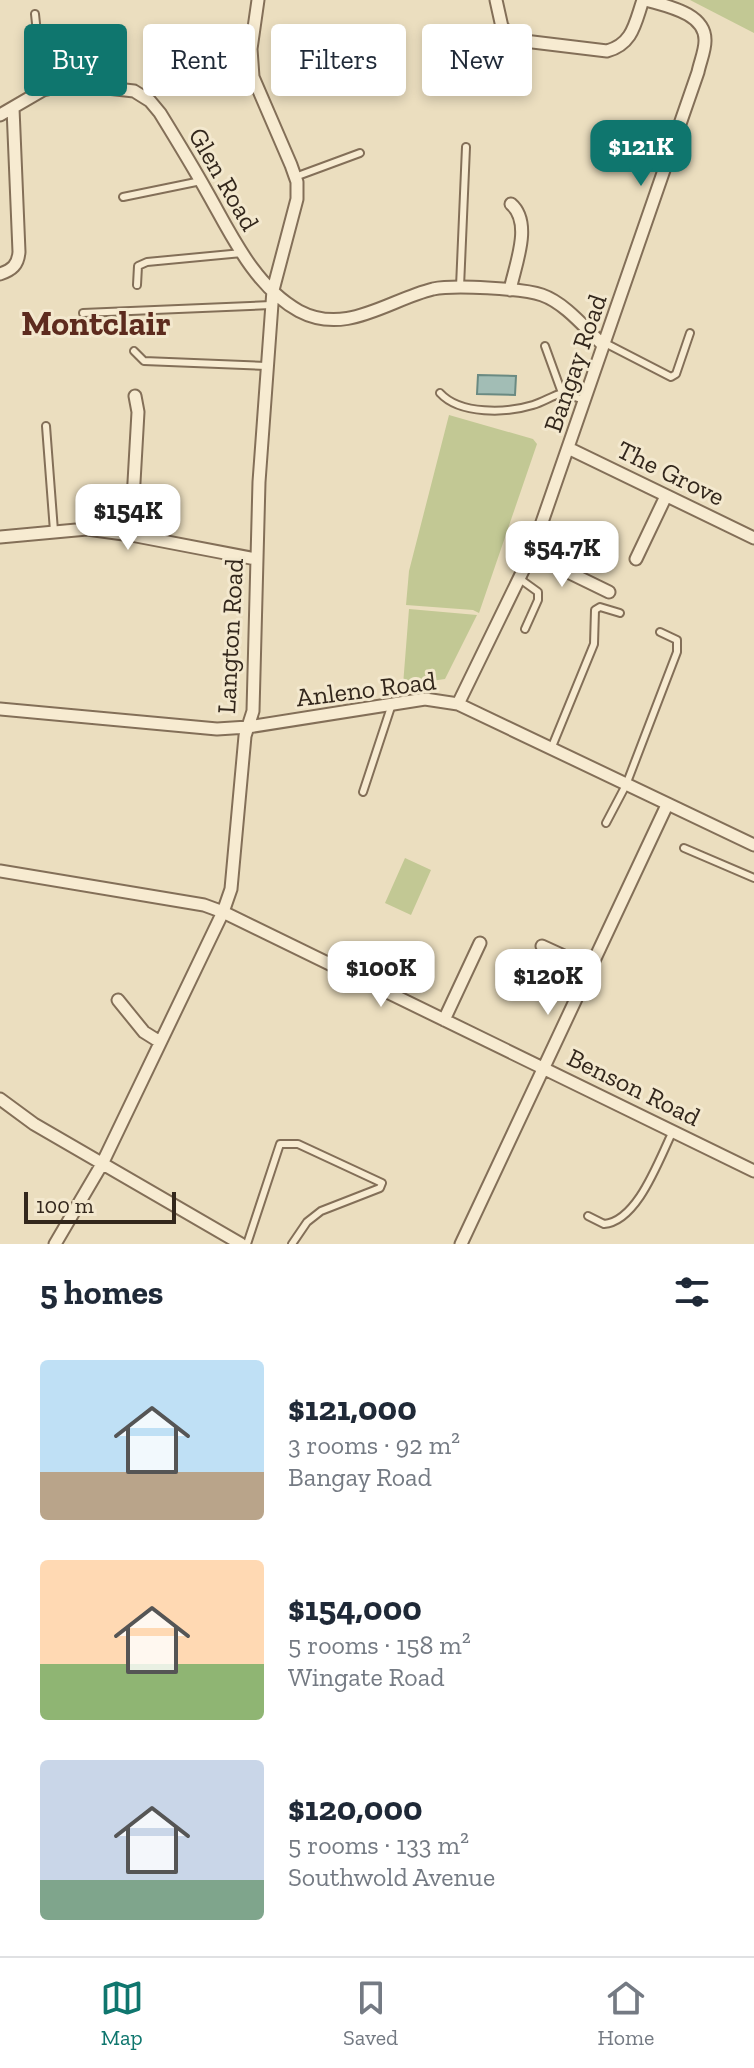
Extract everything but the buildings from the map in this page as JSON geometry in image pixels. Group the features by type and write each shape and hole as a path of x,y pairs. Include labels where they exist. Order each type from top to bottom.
{"street":[{"name":"Langton Road","path":"55,1244 102,1164 223,912 231,889 242,758 253,711 256,559 271,305 297,199 295,177 253,77 251,49 258,0"},
{"path":"496,0 502,27 516,40 607,51 618,48 629,38 645,0"},
{"name":"Bangay Road","path":"458,704 531,554 698,72 705,42 702,27 678,10 645,0"},
{"name":"Glen Road","path":"127,90 142,95 160,113 242,253 273,290 306,313 345,320 430,290 510,290 542,295 555,302 603,344"},
{"name":"Glen Road","path":"0,115 33,96"},
{"path":"0,274 19,261 13,108"},
{"path":"510,290 522,227 518,210 511,204"},
{"path":"131,535 138,412 135,396"},
{"name":"The Grove","path":"568,448 754,538"},
{"path":"636,559 666,496"},
{"path":"0,537 87,529 256,559"},
{"path":"531,554 609,592"},
{"name":"Anleno Road","path":"0,709 186,728 248,727 425,699 458,704 754,845"},
{"path":"461,1244 667,805"},
{"name":"Benson Road","path":"0,871 204,905 223,912 754,1171"},
{"path":"444,1020 480,943"},
{"path":"542,946 590,968"},
{"path":"118,1000 144,1032 160,1042"},
{"path":"0,1099 34,1124 244,1244"}],"lane":[{"path":"35,14 36,24"},
{"path":"460,289 466,147"},
{"path":"295,177 360,153"},
{"path":"123,197 201,181"},
{"path":"137,285 138,266 147,262 242,253"},
{"path":"83,313 271,305"},
{"path":"603,344 671,377 676,374 690,333"},
{"path":"545,346 562,393"},
{"path":"134,351 144,361 266,366"},
{"path":"440,393 467,406 498,409 530,406 562,393 584,400"},
{"path":"46,426 54,531"},
{"path":"520,579 538,592 538,600 525,629"},
{"path":"551,749 594,644 595,610 600,607 620,613"},
{"path":"606,823 626,785 677,652 677,640 660,632"},
{"path":"363,792 392,704"},
{"path":"684,848 754,878"},
{"path":"588,1216 597,1222 610,1223 630,1211 673,1131"},
{"path":"244,1244 280,1144 298,1144 382,1183 380,1188 321,1211 307,1222 292,1244"}],"green space":[{"path":"690,0 754,0 754,33"},
{"path":"449,415 533,439 537,444 479,613 406,605 409,571"},
{"path":"409,609 477,615 445,679 403,685"},
{"path":"405,858 431,870 411,915 385,903"}],"water":[{"path":"478,375 516,376 515,395 477,394"}],"district":[{"name":"Montclair","path":"96,323"}]}
